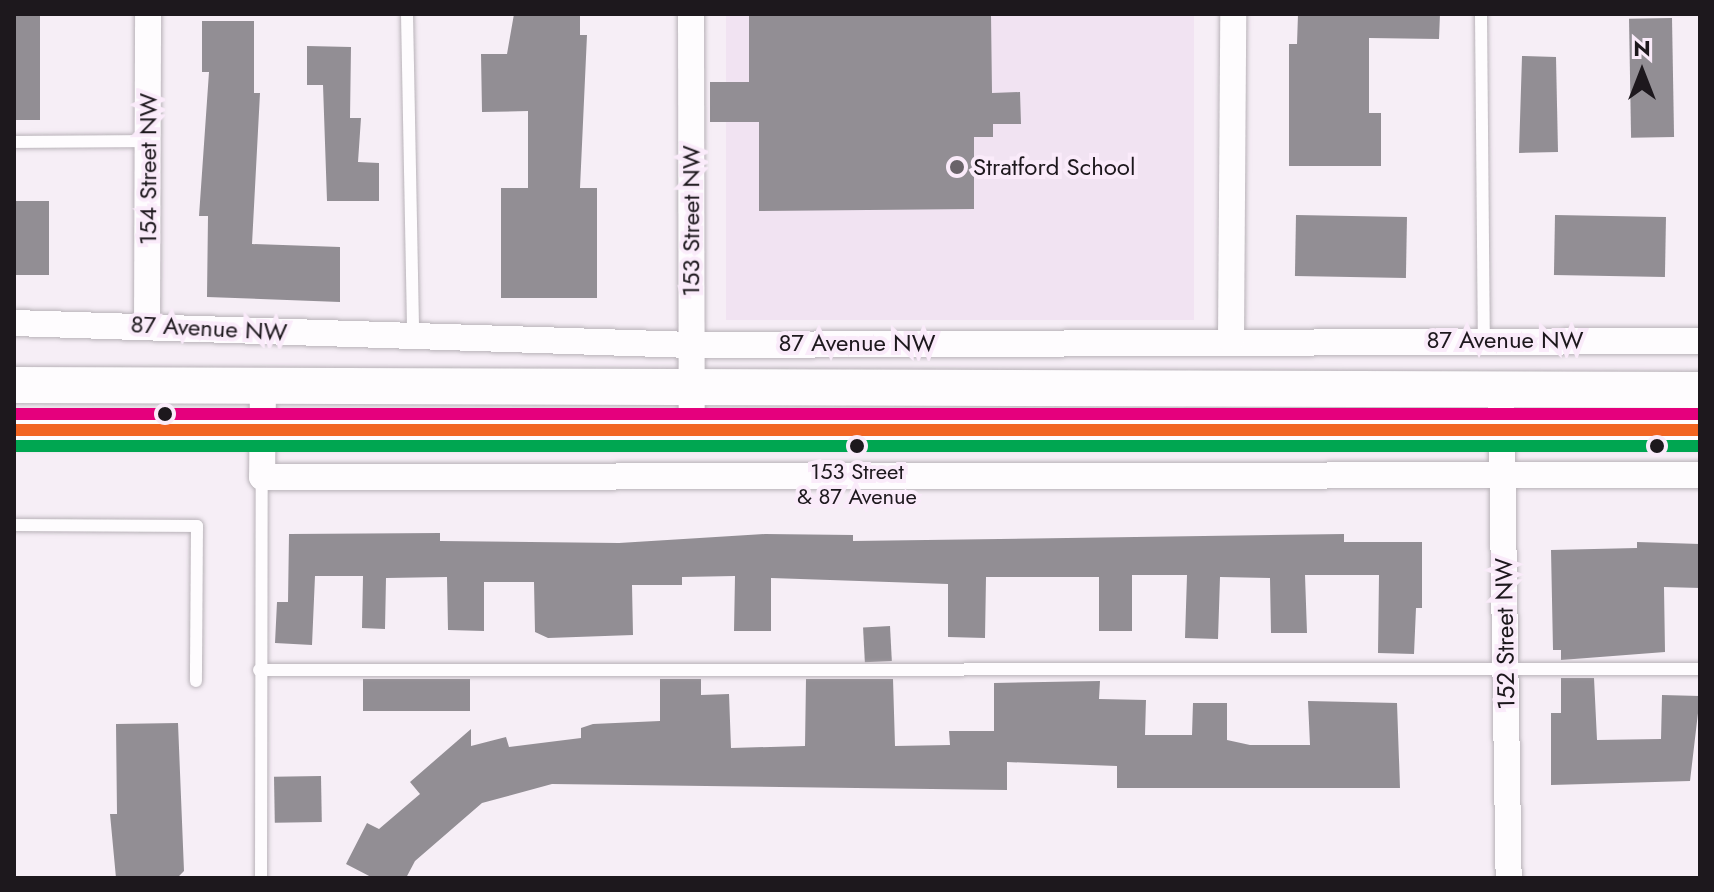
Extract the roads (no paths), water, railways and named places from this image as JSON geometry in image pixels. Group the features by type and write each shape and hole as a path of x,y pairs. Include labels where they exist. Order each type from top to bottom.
{"main road":[{"name":"87 Avenue NW","path":"14,385 1700,390"},
{"path":"14,430 262,427 1700,430"}],"street":[{"name":"154 Street NW","path":"147,324 148,14"},
{"name":"153 Street NW","path":"691,14 692,429"},
{"path":"1231,340 1233,14"},
{"name":"87 Avenue NW","path":"14,323 147,324 413,339 691,345 1231,340 1700,341"},
{"path":"263,386 262,477 1700,475"},
{"name":"152 Street NW","path":"1501,390 1509,878"}],"lane":[{"path":"407,14 413,339"},
{"path":"1481,14 1484,339"},
{"path":"14,142 148,141"},
{"path":"261,878 259,670 262,477"},
{"path":"14,525 197,526 196,681"},
{"path":"259,670 1700,669"}],"place":[{"name":"Stratford School","path":"957,167"},
{"name":"153 Street & 87 Avenue","path":"857,446"}]}
